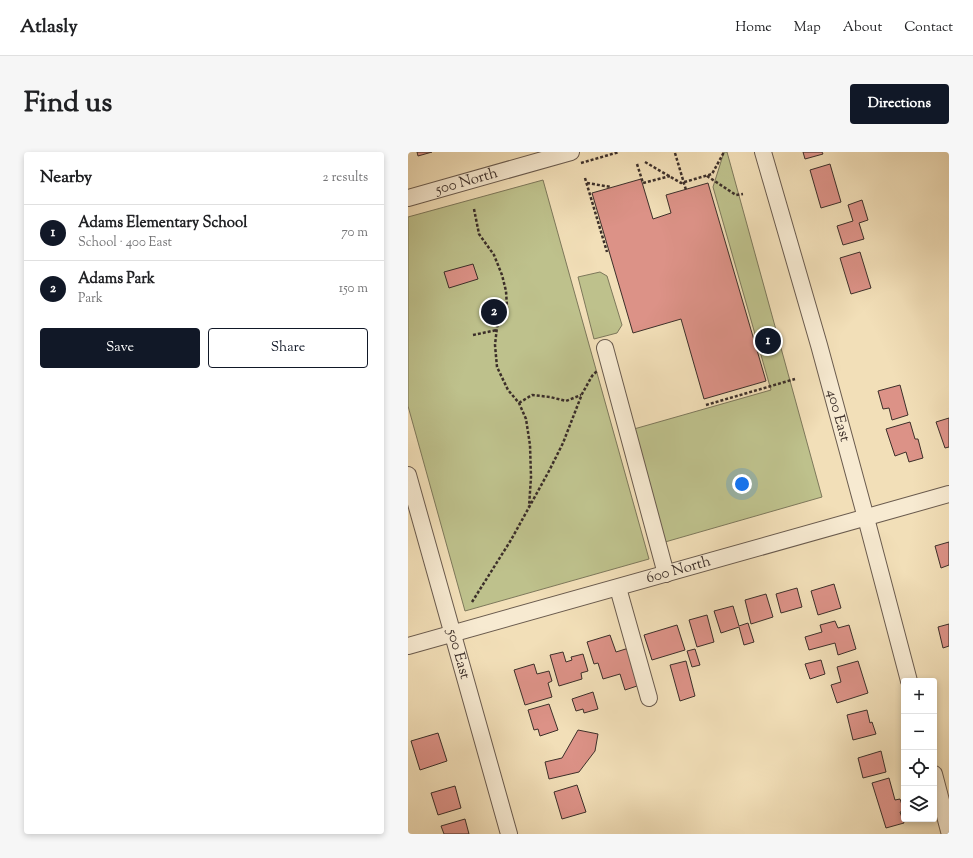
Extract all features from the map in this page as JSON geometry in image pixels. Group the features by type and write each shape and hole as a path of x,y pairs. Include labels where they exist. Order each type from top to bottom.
{"street":[{"name":"500 North","path":"408,198 571,152"},
{"name":"400 East","path":"763,152 820,345 908,678"},
{"path":"607,355 666,574"},
{"name":"500 East","path":"408,475 509,834"},
{"name":"600 North","path":"408,646 949,494"},
{"path":"618,588 649,698"},
{"path":"937,785 949,831"}],"path":[{"path":"645,162 680,183 712,174 724,152"},
{"path":"675,153 686,190"},
{"path":"637,164 642,183 670,176"},
{"path":"706,176 736,195 743,194"},
{"path":"586,178 607,252"},
{"path":"587,182 611,188"},
{"path":"474,209 479,234 494,255 502,275 506,291 507,307 497,326 495,345 497,367 508,390 519,403 526,419 530,445 529,507"},
{"path":"473,335 497,330"},
{"path":"472,602 511,540 563,443 582,394 592,376 607,355"},
{"path":"706,405 795,379"},
{"path":"519,403 532,395 566,400 582,394"}],"green space":[{"path":"724,152 727,152 822,497 665,542 634,429 771,390 713,187"},
{"path":"543,180 649,559 465,611 408,406 408,217"},
{"path":"600,272 607,276 622,325 617,333 594,339 578,277"}],"building":[{"path":"417,152 432,152 418,156"},
{"path":"803,152 822,152 823,154 805,159"},
{"path":"830,164 841,202 821,208 810,170"},
{"path":"641,179 653,219 671,213 666,195 708,183 766,381 704,399 681,319 633,333 592,193"},
{"path":"862,200 868,220 859,223 864,239 843,245 837,226 853,221 848,205"},
{"path":"860,252 871,288 851,294 840,258"},
{"path":"473,264 478,279 449,288 444,272"},
{"path":"900,385 908,415 892,420 889,408 883,409 878,391"},
{"path":"949,418 949,447 945,448 936,422"},
{"path":"910,422 915,439 918,439 923,458 909,462 906,452 895,456 886,429"},
{"path":"949,542 949,565 941,568 935,546"},
{"path":"834,584 841,608 818,615 811,591"},
{"path":"797,588 802,607 781,613 776,594"},
{"path":"766,594 773,617 751,624 745,600"},
{"path":"733,606 739,626 748,623 754,642 744,645 739,627 721,633 714,611"},
{"path":"707,615 714,642 697,647 689,620"},
{"path":"835,621 838,628 849,625 856,649 838,655 835,643 809,650 805,637 822,632 820,625"},
{"path":"949,624 949,646 943,648 938,627"},
{"path":"677,625 685,650 652,660 644,635"},
{"path":"610,635 616,652 632,647 643,684 625,690 620,674 603,679 598,663 594,664 587,642"},
{"path":"695,649 700,665 692,667 687,651"},
{"path":"563,652 566,662 572,660 571,657 583,654 588,671 581,673 582,679 559,686 550,655"},
{"path":"821,660 825,674 810,679 805,664"},
{"path":"686,661 695,696 680,701 670,665"},
{"path":"858,661 868,693 837,703 831,685 841,682 837,667"},
{"path":"534,664 537,674 549,671 552,681 548,683 552,697 525,705 514,670"},
{"path":"593,692 598,709 584,713 583,709 576,711 572,699"},
{"path":"549,704 558,730 540,736 538,729 534,730 528,710"},
{"path":"867,710 870,723 872,722 876,734 853,740 847,715"},
{"path":"578,730 598,734 595,751 579,772 549,779 545,762 562,758"},
{"path":"438,733 447,761 420,770 411,741"},
{"path":"881,751 886,772 863,778 858,758"},
{"path":"889,778 895,800 900,799 901,802 901,822 904,823 886,828 872,783"},
{"path":"577,785 586,812 562,819 554,792"},
{"path":"455,786 461,808 438,815 431,793"},
{"path":"465,819 469,834 444,834 441,826"}],"place":[{"name":"Adams Park","path":"494,312"},
{"name":"Adams Elementary School","path":"768,341"}]}
